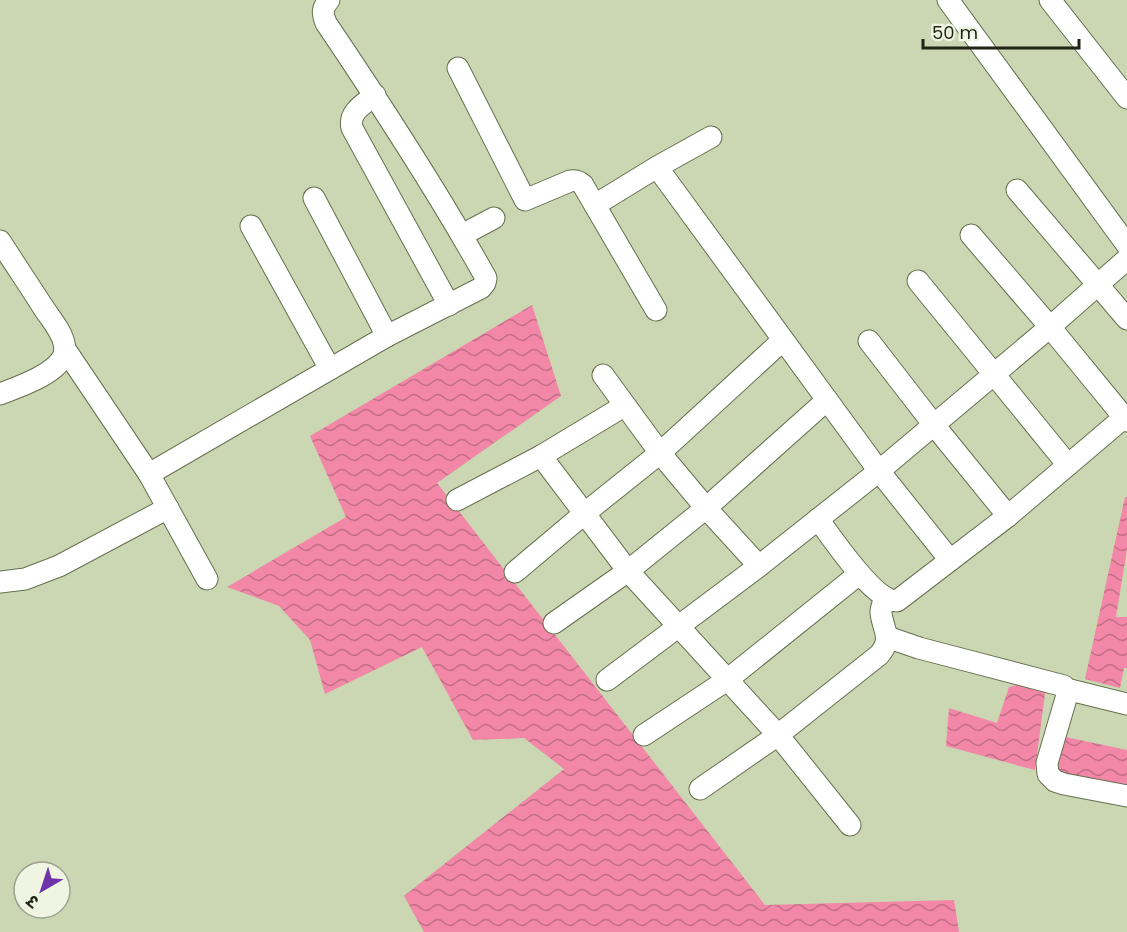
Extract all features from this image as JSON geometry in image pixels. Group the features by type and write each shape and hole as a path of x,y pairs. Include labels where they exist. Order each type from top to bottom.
{"street":[{"path":"149,474 387,336 449,305 485,283 486,278 462,235 375,95 326,23 322,13 329,0"},
{"path":"948,0 1127,245"},
{"path":"1050,0 1127,98"},
{"path":"458,68 525,200 570,180 583,185 656,310"},
{"path":"375,95 352,116 352,128 449,305"},
{"path":"595,205 711,137"},
{"path":"657,167 879,471 950,560"},
{"path":"1017,190 1127,318"},
{"path":"314,198 387,336"},
{"path":"462,235 494,218"},
{"path":"251,226 330,369"},
{"path":"818,519 859,574 885,597 897,602 1008,516 1126,418 971,235"},
{"path":"0,241 64,341 63,356 49,371 0,394"},
{"path":"607,680 759,566 879,471 1127,259"},
{"path":"918,281 1068,465"},
{"path":"515,572 660,453 783,340"},
{"path":"869,341 1008,516"},
{"path":"64,349 149,474 207,579"},
{"path":"603,375 660,453 759,566"},
{"path":"554,623 628,571 706,508 827,400"},
{"path":"457,500 541,456 624,406"},
{"path":"541,456 628,571 680,625 778,735 850,825"},
{"path":"2,579 25,579 59,566 168,508"},
{"path":"644,735 727,680 859,574"},
{"path":"700,789 778,735 875,658 886,646 887,637 881,612 885,597"},
{"path":"887,637 919,648 1127,704"},
{"path":"1066,689 1047,763 1047,774 1055,781 1064,784 1127,796"}],"water":[{"path":"532,305 561,396 437,483 765,905 954,900 959,932 424,932 404,896 564,769 524,738 473,740 422,647 325,694 310,640 279,606 227,587 346,517 310,436"},
{"path":"1125,497 1127,497 1127,549 1116,617 1127,617 1127,668 1124,668 1120,688 1085,679"},
{"path":"1047,678 1035,770 946,746 949,708 997,723 1009,687"},
{"path":"1061,736 1127,750 1127,791 1052,784"}]}
